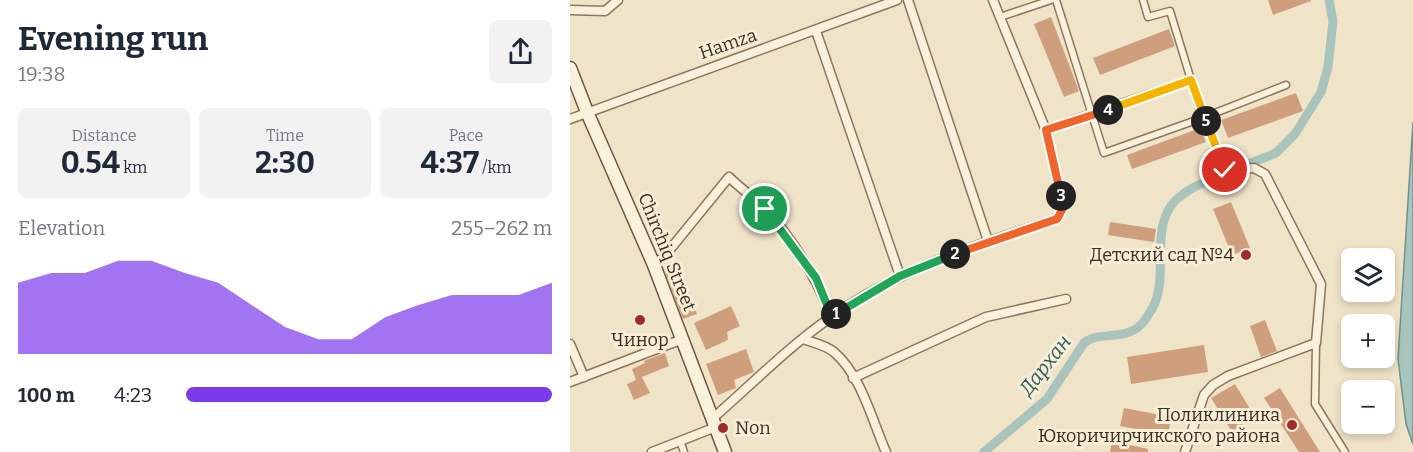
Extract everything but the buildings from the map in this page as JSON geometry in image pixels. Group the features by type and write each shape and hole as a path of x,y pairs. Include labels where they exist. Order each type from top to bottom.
{"main road":[{"name":"Chirchiq Street","path":"570,68 654,265 725,452"}],"street":[{"path":"570,10 605,11 618,0"},
{"name":"Hamza","path":"570,119 897,0"},
{"path":"908,0 988,241"},
{"path":"652,452 680,441 714,423 803,339 832,317 900,276 988,241 1057,219 1063,208 1047,132 993,0"},
{"path":"1000,17 1051,0"},
{"path":"1056,0 1104,153 1286,85"},
{"path":"1143,0 1148,17 1170,11 1191,80 1225,170 1254,168 1265,174 1321,285 1316,343 1315,404 1345,452"},
{"path":"816,31 900,276"},
{"path":"1047,132 1191,80"},
{"path":"654,265 663,258 729,177 765,209 781,227 816,278 832,317"},
{"path":"854,378 986,317 1066,299"},
{"path":"570,382 683,339"},
{"path":"803,339 833,352 854,378 886,452"},
{"path":"1185,452 1204,396 1213,385 1228,376 1316,343"},
{"path":"570,344 584,377"},
{"path":"680,441 684,452"}],"water":[{"path":"1413,122 1413,444 1406,424 1398,359"}],"waterway":[{"name":"Дархан","path":"1241,167 1276,153 1295,134 1321,92 1328,67 1333,21 1329,0"},
{"name":"Дархан","path":"984,452 1047,399 1084,343 1098,337 1131,332 1145,320 1155,302 1159,288 1161,234 1169,209 1187,191 1221,175"}],"place":[{"name":"Детский сад №4","path":"1246,255"},
{"name":"Чинор","path":"640,320"},
{"name":"Поликлиника Юкоричирчикского района","path":"1292,425"},
{"name":"Non","path":"723,428"}],"route":[{"path":"765,209 781,227 816,278 832,317 900,276 988,241 1057,219 1063,208 1046,130 1191,80 1225,170"}]}
